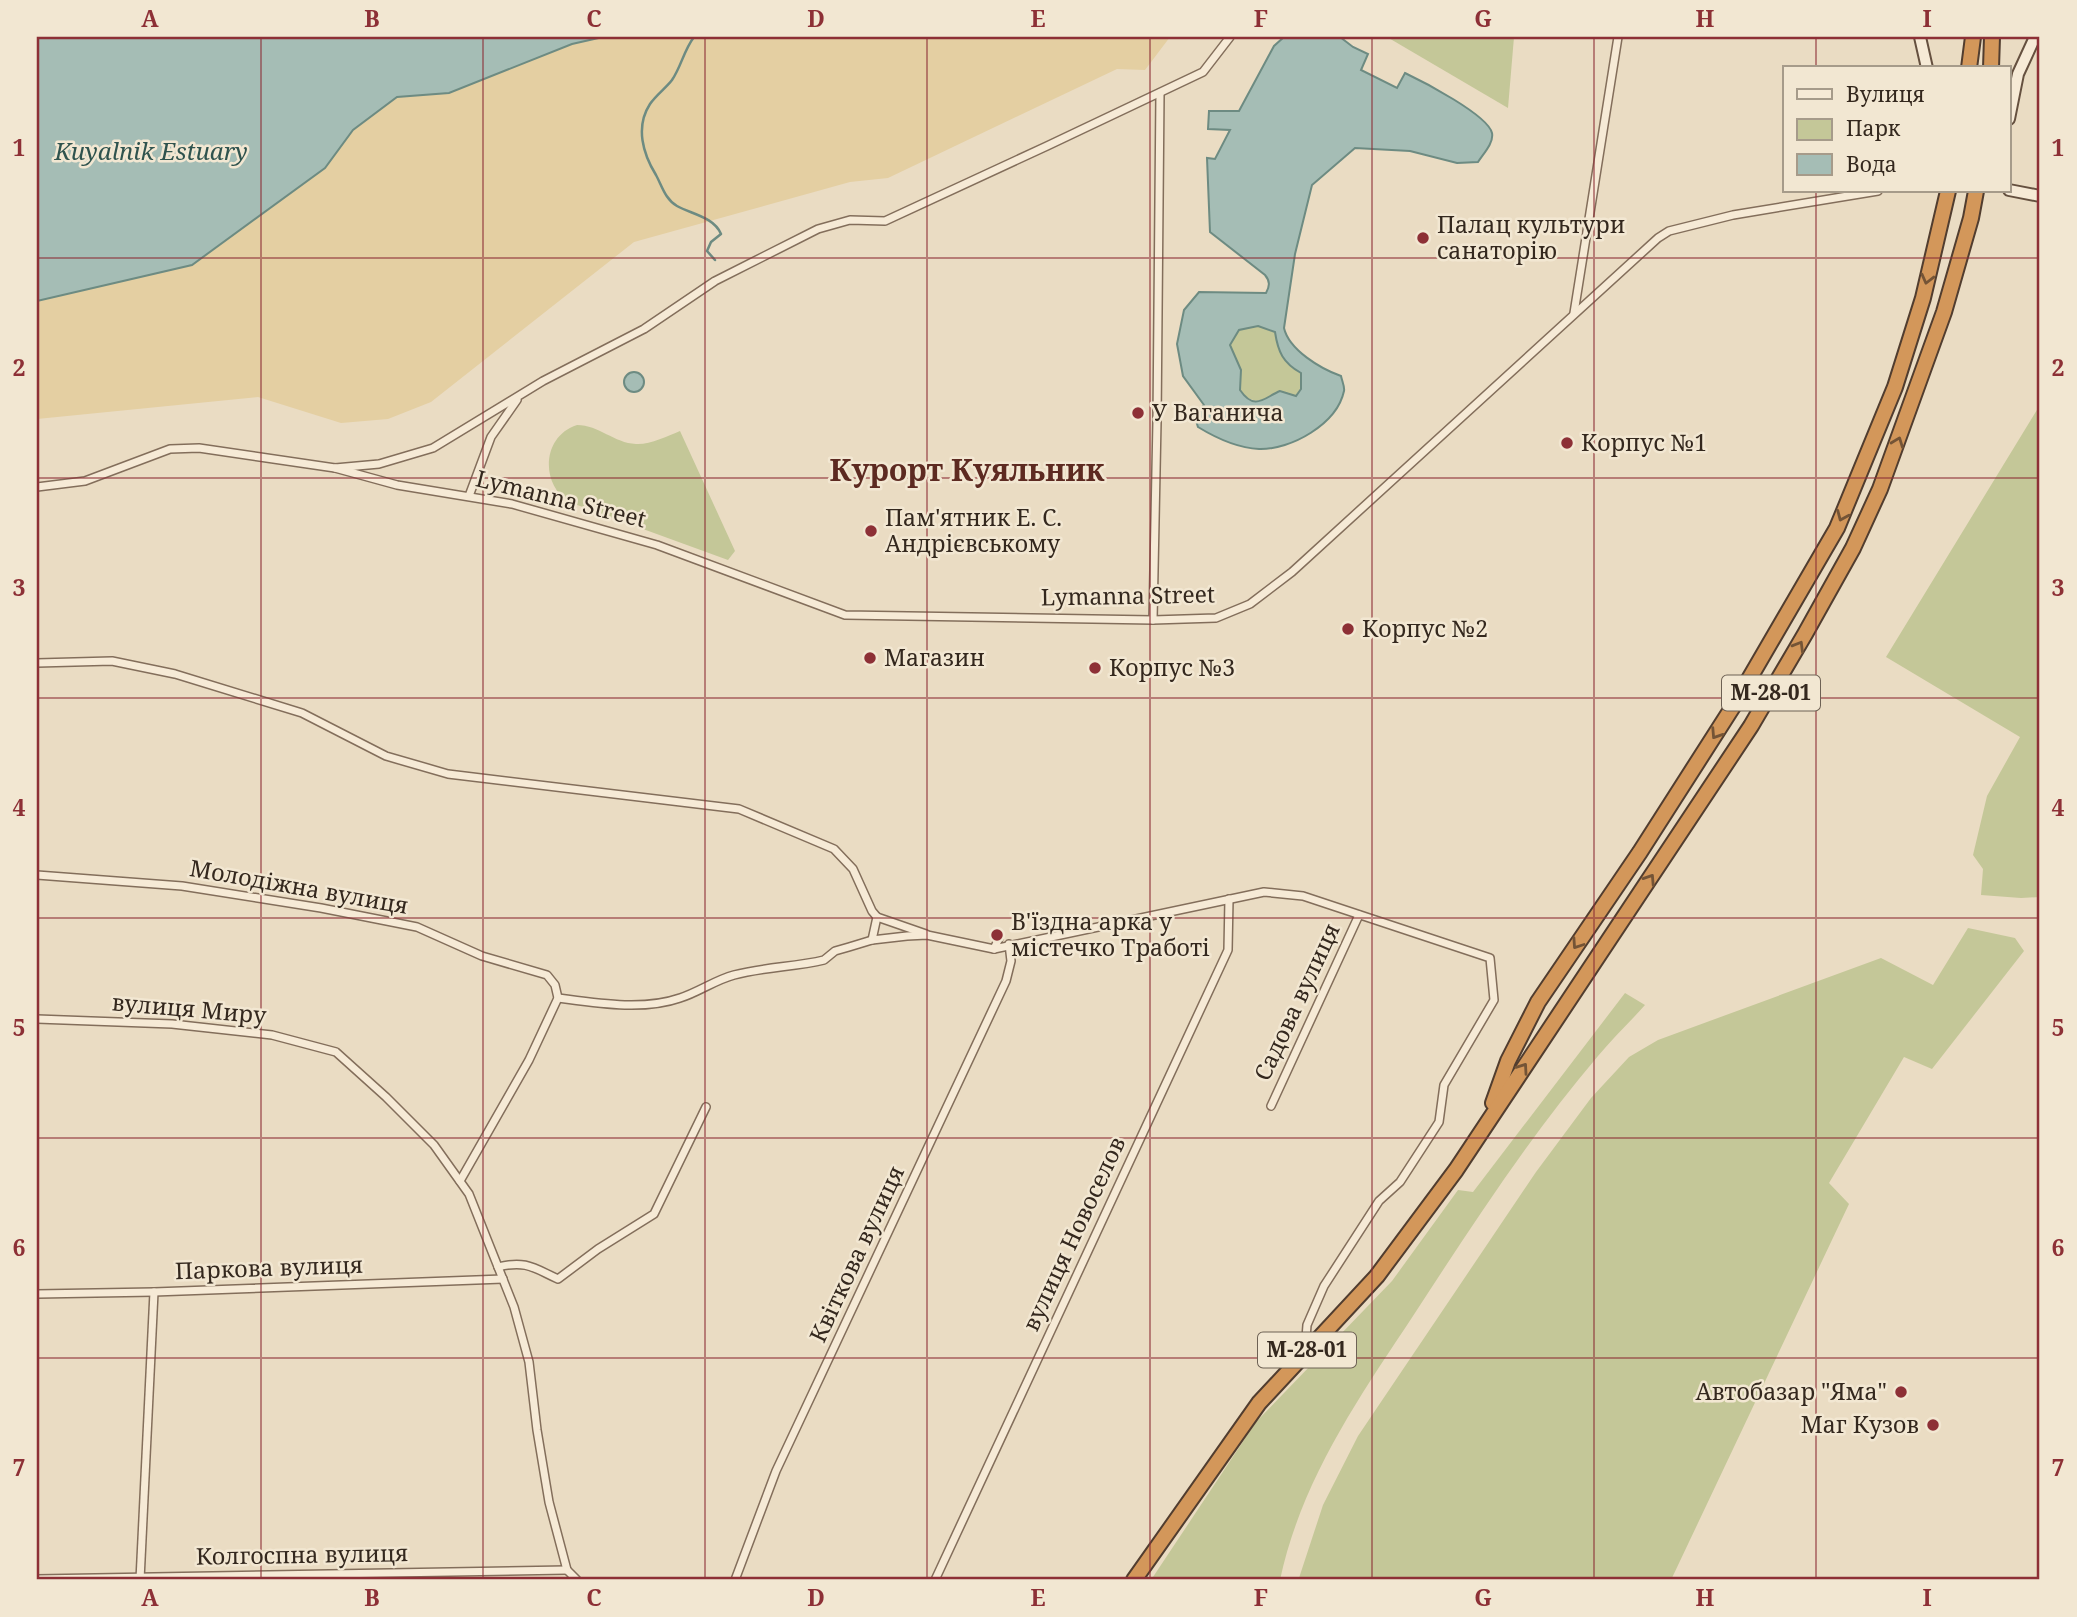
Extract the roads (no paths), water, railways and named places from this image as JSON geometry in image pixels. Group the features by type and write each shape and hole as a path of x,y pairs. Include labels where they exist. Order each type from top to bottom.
{"highway":[{"path":"1969,66 1973,37"},
{"path":"1992,66 1993,40"},
{"name":"М-28-01","path":"1485,1124 1508,1061 1538,1002 1640,852 1734,705 1837,528 1895,387 1923,298 1948,192"},
{"name":"М-28-01","path":"1134,1580 1259,1402 1377,1276 1456,1170 1751,726 1847,558 1880,489 1944,312 1976,192"}],"main road":[{"path":"1920,37 1927,66"},
{"path":"2010,114 2018,74 2036,43"},
{"path":"2010,190 2040,197"}],"street":[{"path":"37,487 85,481 170,449 198,448 335,468 388,462 433,448 542,381 644,329 715,281 836,222 886,220 1160,93 1203,72 1230,37"},
{"path":"1574,313 1618,37"},
{"path":"1153,620 1160,93"},
{"name":"Lymanna Street","path":"335,468 397,485 512,504 657,545 845,615 1153,620 1216,618 1239,610 1272,590 1574,313 1646,248 1669,231 1732,215 1872,192"},
{"path":"469,496 491,437 519,397"},
{"path":"37,663 112,661 175,674 302,713 386,756 448,774 739,809 834,849 853,869 877,917 928,935 995,949 1264,892 1303,896 1490,958 1494,1000 1444,1085 1439,1122 1399,1182 1379,1201 1324,1286 1307,1325 1305,1352"},
{"name":"Молодіжна вулиця","path":"37,875 183,886 321,908 416,927 482,956 547,975 555,985 558,998"},
{"name":"вулиця Новоселов","path":"935,1580 1228,950 1229,899"},
{"name":"Садова вулиця","path":"1270,1106 1359,915"},
{"path":"872,940 877,917"},
{"path":"577,1580 567,1570 549,1502 529,1362 514,1307 469,1194 460,1181 529,1060 558,998 624,1004 659,1003 681,998 735,975 824,960 835,951 872,940 928,935"},
{"path":"995,949 999,938"},
{"name":"Квіткова вулиця","path":"735,1580 776,1471 1006,981 1011,961 1009,944"},
{"name":"вулиця Миру","path":"37,1019 173,1024 272,1035 336,1052 434,1145 460,1181"},
{"path":"498,1267 516,1263 528,1265 558,1279 598,1249 654,1214 706,1107"},
{"name":"Паркова вулиця","path":"37,1294 503,1279"},
{"path":"140,1579 154,1292"},
{"name":"Колгоспна вулиця","path":"37,1579 567,1570"}],"water":[{"name":"Kuyalnik Estuary","path":"37,37 603,37 572,44 449,93 397,97 353,130 325,168 192,265 37,301"},
{"path":"1284,37 1340,37 1368,54 1361,70 1397,88 1405,73 1413,77 1479,117 1488,126 1492,137 1478,162 1457,163 1410,151 1355,148 1312,185 1295,254 1284,328 1299,351 1315,364 1341,376 1344,391 1332,414 1311,433 1285,445 1259,449 1227,442 1198,427 1194,414 1204,405 1183,376 1177,344 1184,310 1199,292 1266,293 1268,288 1269,281 1265,275 1210,232 1207,158 1215,159 1230,130 1208,129 1209,111 1239,111 1274,46","holes":["1258,326 1275,332 1282,356 1301,373 1301,389 1296,396 1280,391 1255,402 1245,397 1240,390 1241,370 1230,345 1239,330"]},
{"path":"630,372 638,372 644,382 638,392 630,392 624,386 624,378"}],"waterway":[{"path":"694,37 672,80 652,101 645,113 642,140 647,158 670,200 718,228 721,234 711,242 707,251 715,260"}],"place":[{"name":"Палац культури санаторію","path":"1423,238"},
{"name":"У Ваганича","path":"1138,413"},
{"name":"Корпус №1","path":"1567,443"},
{"name":"Пам'ятник Е. С. Андрієвському","path":"871,531"},
{"name":"Корпус №2","path":"1348,629"},
{"name":"Магазин","path":"870,658"},
{"name":"Корпус №3","path":"1095,668"},
{"name":"В'їздна арка у містечко Тработі","path":"997,935"},
{"name":"Автобазар \"Яма\"","path":"1901,1392"},
{"name":"Маг Кузов","path":"1933,1425"}],"district":[{"name":"Курорт Куяльник","path":"967,471"}]}
